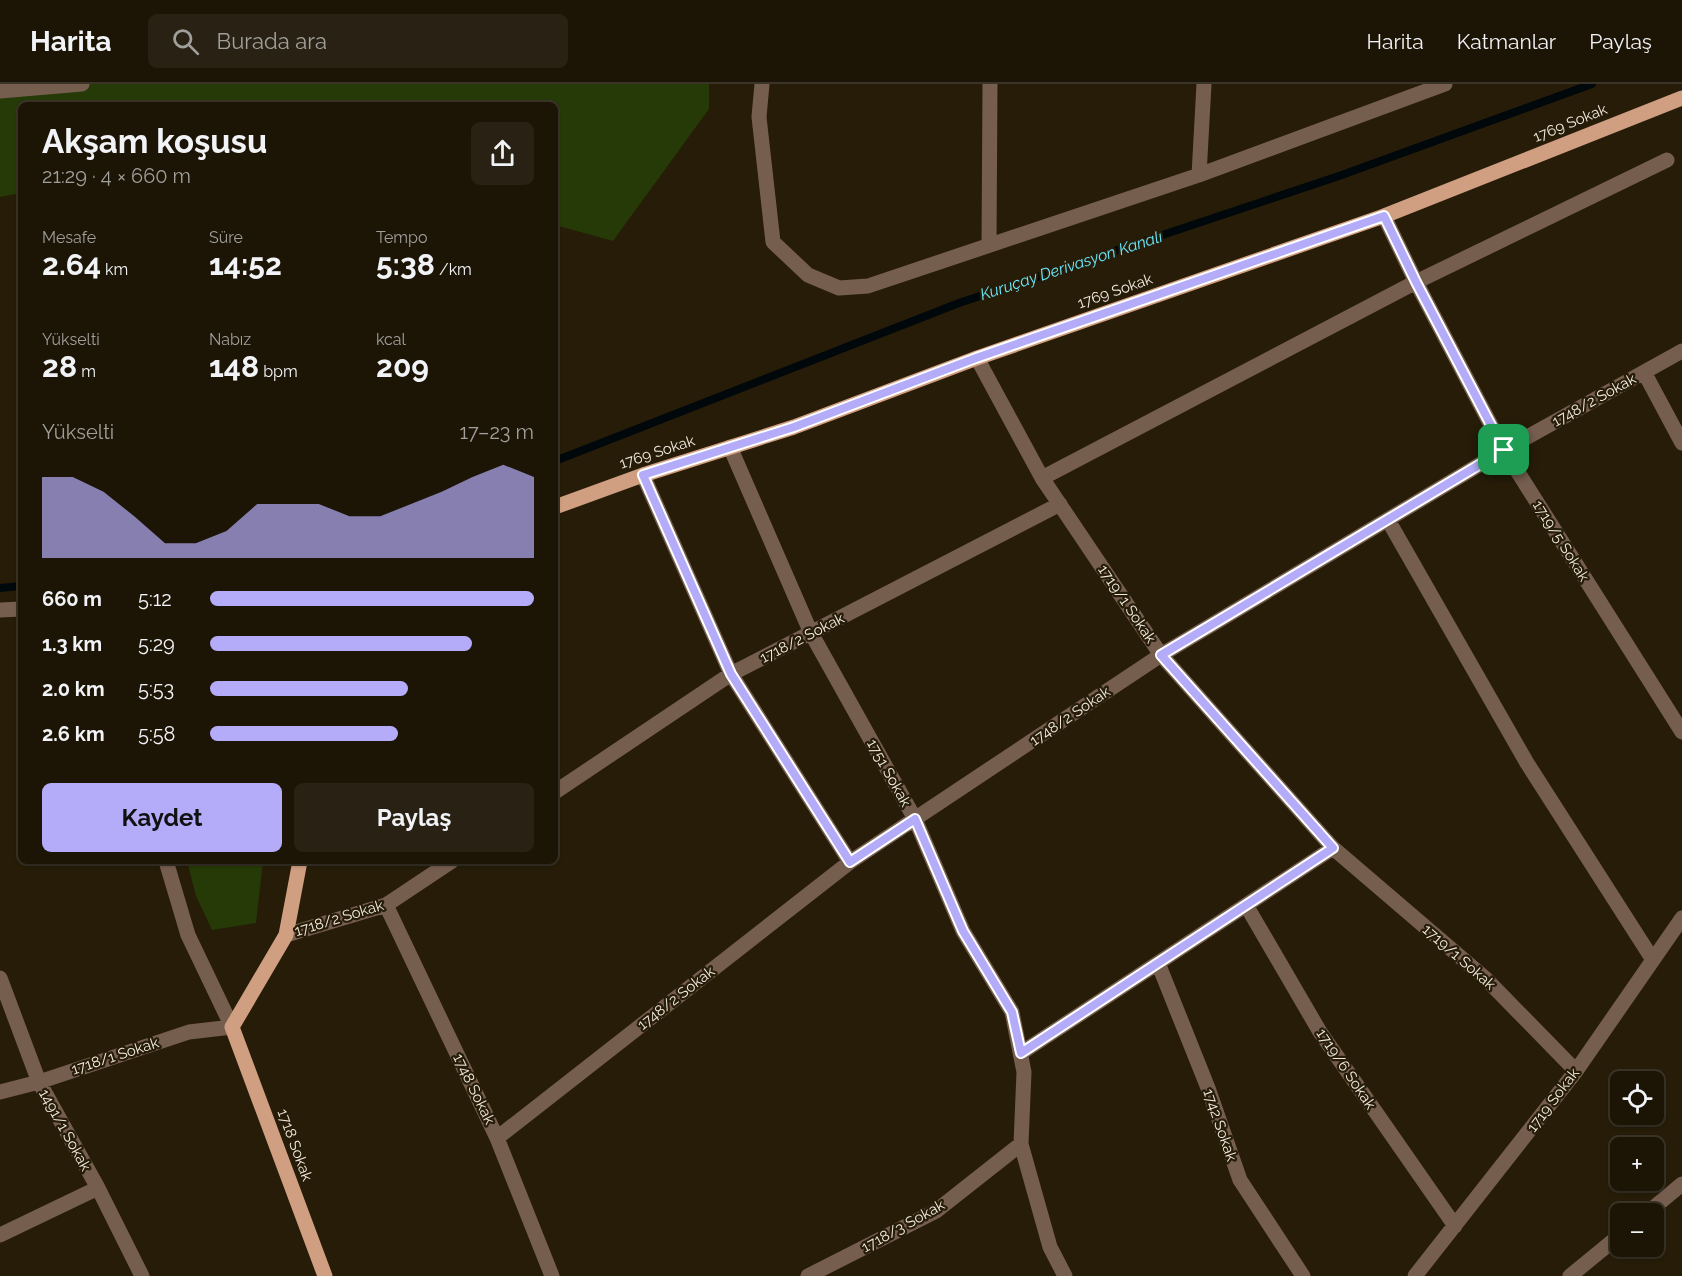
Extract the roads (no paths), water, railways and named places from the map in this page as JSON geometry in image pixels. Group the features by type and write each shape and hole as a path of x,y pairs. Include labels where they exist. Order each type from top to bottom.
{"main road":[{"name":"1769 Sokak","path":"558,506 643,475 794,427 976,358 1384,216 1682,98"},
{"path":"232,1027 286,935 299,864"},
{"name":"1718 Sokak","path":"232,1027 325,1276"}],"street":[{"path":"0,91 82,84"},
{"path":"762,84 759,117 773,242 808,275 839,288 868,286 1199,175 1444,84"},
{"path":"989,245 990,84"},
{"path":"1199,175 1204,84"},
{"path":"1042,478 1416,282 1667,160"},
{"name":"1719/5 Sokak","path":"1384,216 1504,450 1682,732"},
{"name":"1748/2 Sokak","path":"497,1138 850,862 1161,655 1504,450 1682,351"},
{"name":"1719/1 Sokak","path":"976,358 1042,478 1161,655 1333,848 1486,979 1576,1071"},
{"path":"1644,372 1682,443"},
{"name":"1751 Sokak","path":"730,447 811,633 915,819 963,931 1012,1012 1024,1072 1021,1144 1050,1247 1065,1276"},
{"path":"643,475 731,674 850,862"},
{"name":"1718/2 Sokak","path":"558,790 731,674 1060,504"},
{"path":"1388,520 1527,763 1653,960"},
{"path":"0,610 18,609"},
{"path":"1021,1053 1333,848"},
{"name":"1718 Sokak","path":"167,864 188,935 232,1027"},
{"name":"1718/2 Sokak","path":"286,935 386,905 448,864"},
{"name":"1748 Sokak","path":"386,905 497,1138 552,1276"},
{"name":"1719/6 Sokak","path":"1246,905 1320,1032 1455,1226"},
{"name":"1719 Sokak","path":"1422,1273 1455,1226 1576,1071 1682,918"},
{"name":"1742 Sokak","path":"1158,963 1208,1088 1240,1180 1303,1276"},
{"name":"1491/1 Sokak","path":"0,978 39,1082 98,1188 142,1276"},
{"name":"1718/1 Sokak","path":"0,1092 39,1082 189,1032 232,1027"},
{"name":"1718/3 Sokak","path":"808,1276 936,1211 1021,1144"},
{"path":"1659,1203 1682,1184"},
{"path":"0,1235 98,1188"},
{"path":"1570,1276 1610,1243"}],"waterway":[{"name":"Kuruçay Derivasyon Kanalı","path":"558,460 959,303 1339,176 1592,84"},
{"name":"Kuruçay Derivasyon Kanalı","path":"0,588 18,586"}]}
